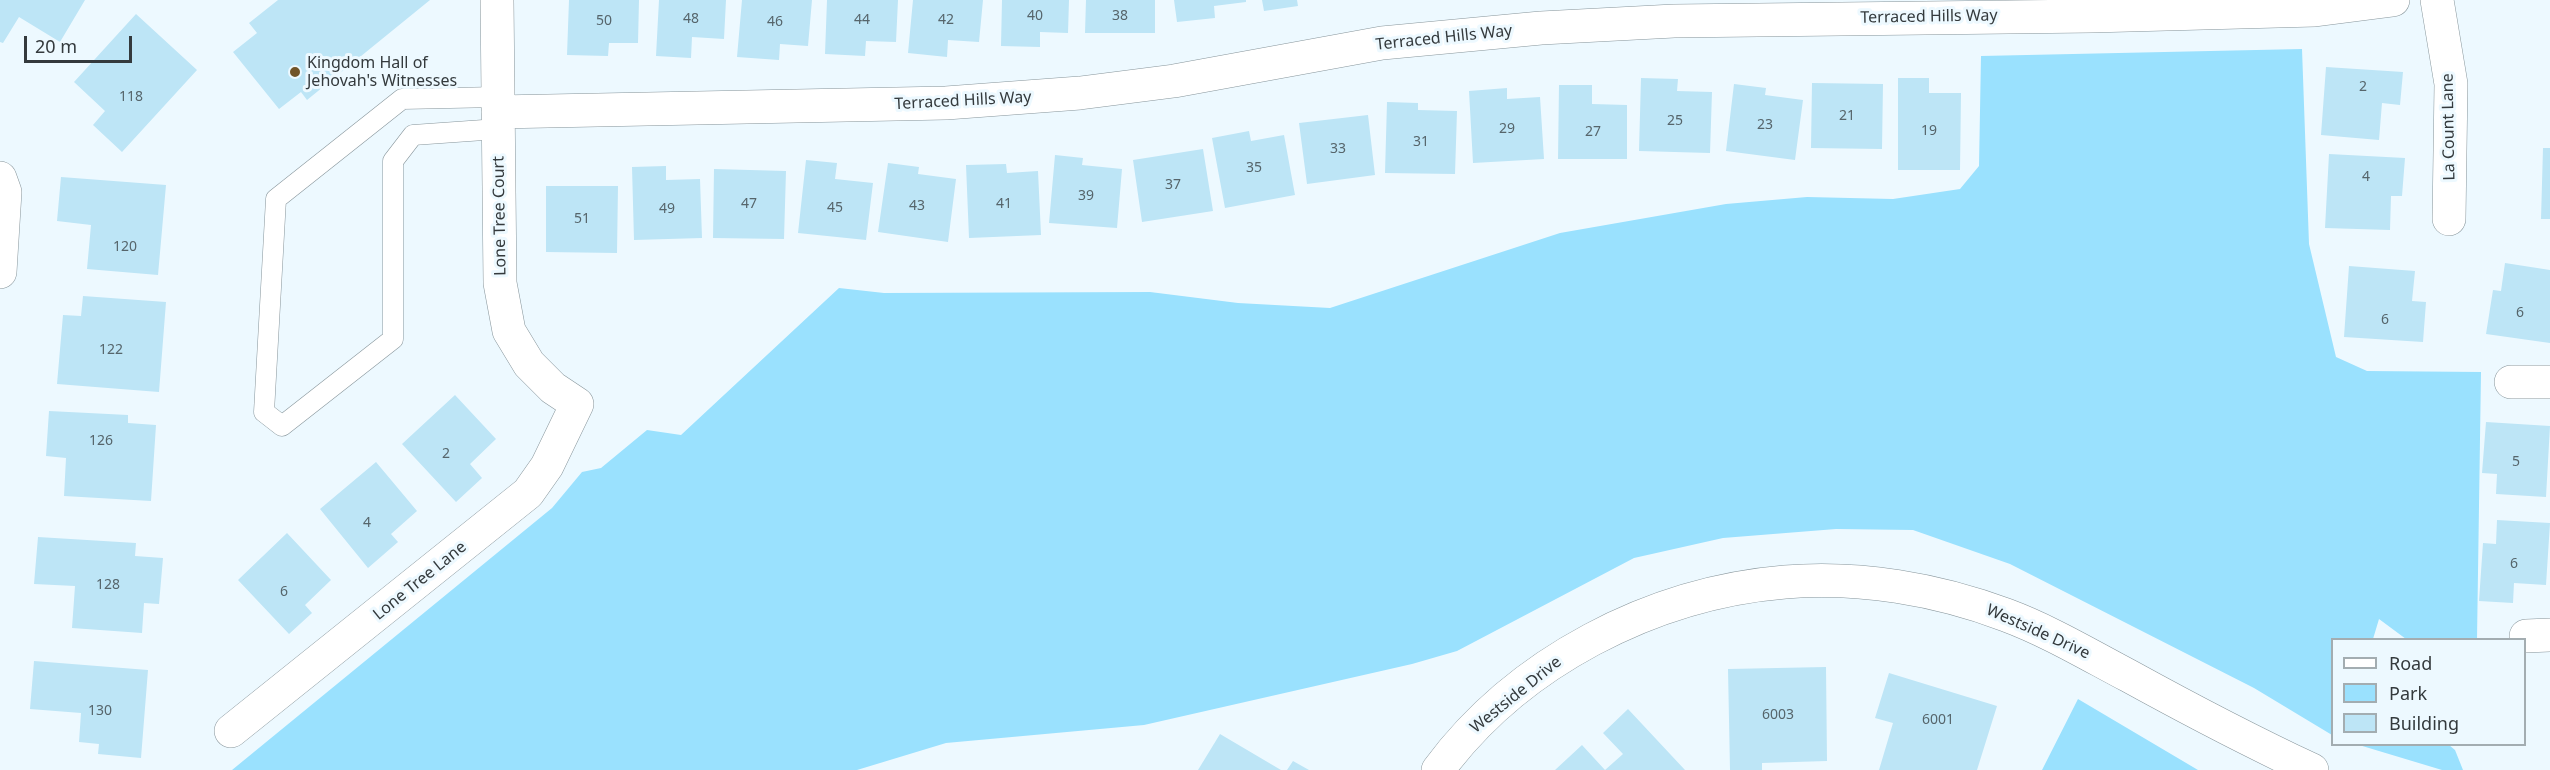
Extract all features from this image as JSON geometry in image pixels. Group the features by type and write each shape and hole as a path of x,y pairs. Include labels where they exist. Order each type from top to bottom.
{"street":[{"name":"Lone Tree Court","path":"497,0 500,283 509,332 529,364 553,388 577,404"},
{"name":"Terraced Hills Way","path":"498,112 946,104 1012,100 1174,81 1382,43 1541,28 1674,21 2092,16 2315,10 2393,0"},
{"name":"La Count Lane","path":"2437,0 2451,84 2449,219"},
{"path":"0,178 5,192 0,272"},
{"path":"2511,382 2550,382"},
{"name":"Lone Tree Lane","path":"231,731 528,493 547,466 577,404"},
{"name":"Westside Drive","path":"1438,770 1482,719 1566,654 1602,634 1685,601 1738,588 1786,582 1825,581 1859,582 1934,593 2008,616 2056,638 2244,738 2312,770"}],"lane":[{"path":"459,98 498,112 456,132 413,135 393,161 393,339 282,426 264,412 276,200 402,99 459,98"}],"green space":[{"path":"2302,49 2309,244 2336,357 2367,371 2481,372 2477,638 2405,638 2379,619 2373,638 2331,638 2331,734 2254,688 2010,564 1913,530 1836,529 1723,538 1634,558 1457,651 1412,664 1144,725 946,743 857,770 232,770 552,508 582,472 601,468 647,430 681,435 839,288 884,293 1150,292 1238,303 1330,308 1560,233 1726,204 1807,197 1893,199 1960,189 1979,166 1981,56"},
{"path":"2078,699 2198,770 2042,770"},
{"path":"2362,746 2450,746 2455,750 2463,770 2442,770"}],"building":[{"path":"0,0 85,0 60,42 19,17 3,43 0,42"},
{"name":"Kingdom Hall of Jehovah's Witnesses","path":"278,0 430,0 307,100 301,92 279,109 233,52 257,33 249,23"},
{"path":"569,0 639,0 638,43 609,43 608,56 567,55"},
{"path":"659,0 726,0 724,39 692,37 691,58 656,56"},
{"path":"742,0 812,0 808,46 780,44 779,60 737,57"},
{"path":"827,0 898,0 896,42 866,41 865,56 825,54"},
{"path":"913,0 983,0 979,42 948,40 947,57 908,53"},
{"path":"1002,0 1069,0 1068,33 1040,32 1040,47 1001,46"},
{"path":"1086,0 1155,0 1155,33 1085,33"},
{"path":"1174,0 1246,0 1246,2 1214,6 1215,18 1177,22"},
{"path":"1262,0 1297,0 1298,6 1264,11"},
{"path":"136,14 197,70 122,152 93,125 105,111 74,82"},
{"path":"2326,67 2403,72 2400,105 2382,103 2379,140 2321,135"},
{"path":"1641,78 1678,79 1677,91 1712,92 1710,153 1639,151"},
{"path":"1898,78 1929,78 1929,93 1961,93 1960,170 1898,170"},
{"path":"1812,83 1883,84 1882,149 1811,148"},
{"path":"1734,84 1766,88 1765,95 1803,100 1795,160 1726,151"},
{"path":"1559,85 1592,85 1592,104 1627,105 1627,159 1558,159"},
{"path":"1507,88 1507,99 1540,97 1544,159 1473,163 1469,91"},
{"path":"1387,102 1418,103 1418,110 1457,111 1455,174 1385,173"},
{"path":"1368,115 1375,175 1307,184 1299,123"},
{"path":"1249,131 1251,141 1284,135 1295,195 1225,208 1212,138"},
{"path":"2543,148 2550,148 2550,219 2541,219"},
{"path":"1203,149 1213,211 1142,222 1133,160"},
{"path":"2329,154 2405,158 2402,196 2391,196 2390,230 2325,228"},
{"path":"1055,155 1083,158 1082,165 1122,169 1117,228 1049,223"},
{"path":"806,160 837,163 835,179 873,183 866,240 798,233"},
{"path":"888,163 919,167 918,174 956,179 948,242 878,232"},
{"path":"1006,164 1007,173 1038,171 1041,235 969,238 966,165"},
{"path":"666,166 666,180 700,179 702,238 634,240 632,167"},
{"path":"714,169 786,171 784,239 713,238"},
{"path":"61,177 166,185 158,275 87,269 91,225 57,221"},
{"path":"546,186 618,186 617,253 546,252"},
{"path":"2505,263 2550,270 2550,343 2486,334 2493,290 2501,291"},
{"path":"2349,266 2415,271 2412,301 2426,302 2423,342 2344,337"},
{"path":"83,296 166,302 159,392 57,384 63,315 81,316"},
{"path":"455,395 496,439 470,464 482,478 456,502 402,444"},
{"path":"49,411 128,415 128,423 156,425 151,501 64,496 66,458 46,456"},
{"path":"2486,422 2550,426 2546,497 2496,494 2497,474 2482,473"},
{"path":"376,462 417,511 391,534 398,542 368,568 320,509"},
{"path":"2497,520 2550,523 2546,585 2514,583 2513,603 2479,601 2483,543 2496,544"},
{"path":"287,533 331,580 305,605 312,613 289,634 238,580"},
{"path":"38,537 136,543 135,556 163,558 159,604 144,603 142,633 72,628 75,586 34,584"},
{"path":"34,661 148,670 141,758 98,754 99,744 79,742 81,713 30,709"},
{"path":"1826,667 1827,761 1762,763 1762,770 1730,770 1728,669"},
{"path":"1889,673 1997,706 1977,770 1879,770 1893,723 1875,718"},
{"path":"1628,709 1685,770 1605,770 1623,754 1603,733"},
{"path":"1220,734 1281,770 1198,770"},
{"path":"1582,745 1605,770 1555,770"},
{"path":"1293,761 1309,770 1287,770"}],"place":[{"name":"Kingdom Hall of Jehovah's Witnesses","path":"295,72"}]}
